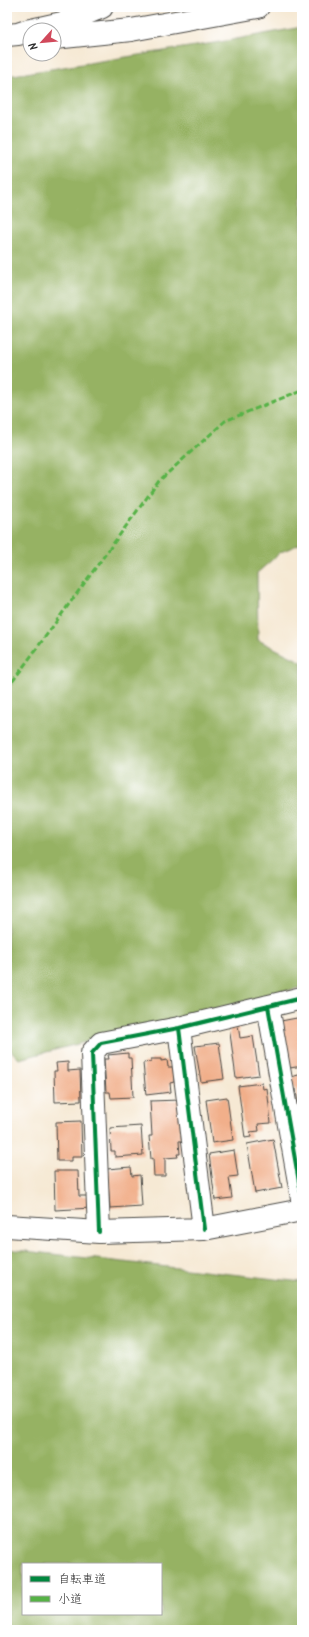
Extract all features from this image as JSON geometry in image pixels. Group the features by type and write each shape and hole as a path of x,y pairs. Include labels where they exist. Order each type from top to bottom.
{"street":[{"path":"62,22 102,7"},
{"path":"62,37 131,30 258,7"},
{"path":"99,1232 92,1053 101,1043 179,1028 302,998"},
{"path":"268,1006 302,1199"},
{"path":"179,1028 204,1229"},
{"path":"7,1226 99,1232 204,1229 302,1210"}],"green space":[{"path":"302,27 302,543 281,552 257,573 258,640 302,662 302,987 19,1059 7,1047 7,76 220,42"},
{"path":"7,1249 302,1282 302,1630 7,1630"}],"building":[{"path":"302,1017 302,1066 290,1068 281,1021"},
{"path":"238,1025 240,1038 253,1036 259,1075 236,1078 229,1026"},
{"path":"219,1043 224,1079 201,1082 195,1046"},
{"path":"128,1053 128,1058 131,1058 133,1097 111,1098 110,1092 106,1092 104,1059 109,1059 108,1055"},
{"path":"151,1059 161,1059 161,1061 167,1060 168,1067 173,1067 174,1082 170,1083 171,1092 146,1095 143,1063 151,1062"},
{"path":"68,1062 68,1071 80,1070 81,1101 55,1102 54,1071 57,1071 56,1063"},
{"path":"302,1074 301,1128 296,1089 294,1090 291,1077"},
{"path":"262,1083 263,1089 267,1088 271,1123 258,1124 259,1131 250,1132 251,1137 245,1138 238,1086"},
{"path":"227,1097 233,1140 212,1143 206,1100"},
{"path":"180,1100 182,1141 179,1141 180,1154 177,1154 178,1157 165,1158 165,1176 154,1176 153,1158 151,1159 149,1136 152,1136 150,1101"},
{"path":"81,1121 82,1157 72,1157 72,1161 57,1161 56,1122"},
{"path":"141,1126 143,1155 115,1157 115,1151 111,1151 110,1128"},
{"path":"273,1139 282,1188 255,1193 247,1144"},
{"path":"234,1150 238,1176 229,1177 232,1198 215,1200 209,1154"},
{"path":"131,1167 132,1176 140,1175 142,1206 110,1208 107,1169"},
{"path":"54,1171 78,1171 79,1196 91,1196 92,1208 55,1210"}],"marked path":[{"path":"7,689 159,481 225,421 302,390"}],"cycle path":[{"path":"99,1232 92,1053 101,1043 179,1028 302,998"},
{"path":"268,1006 302,1199"},
{"path":"179,1028 204,1229"}]}
